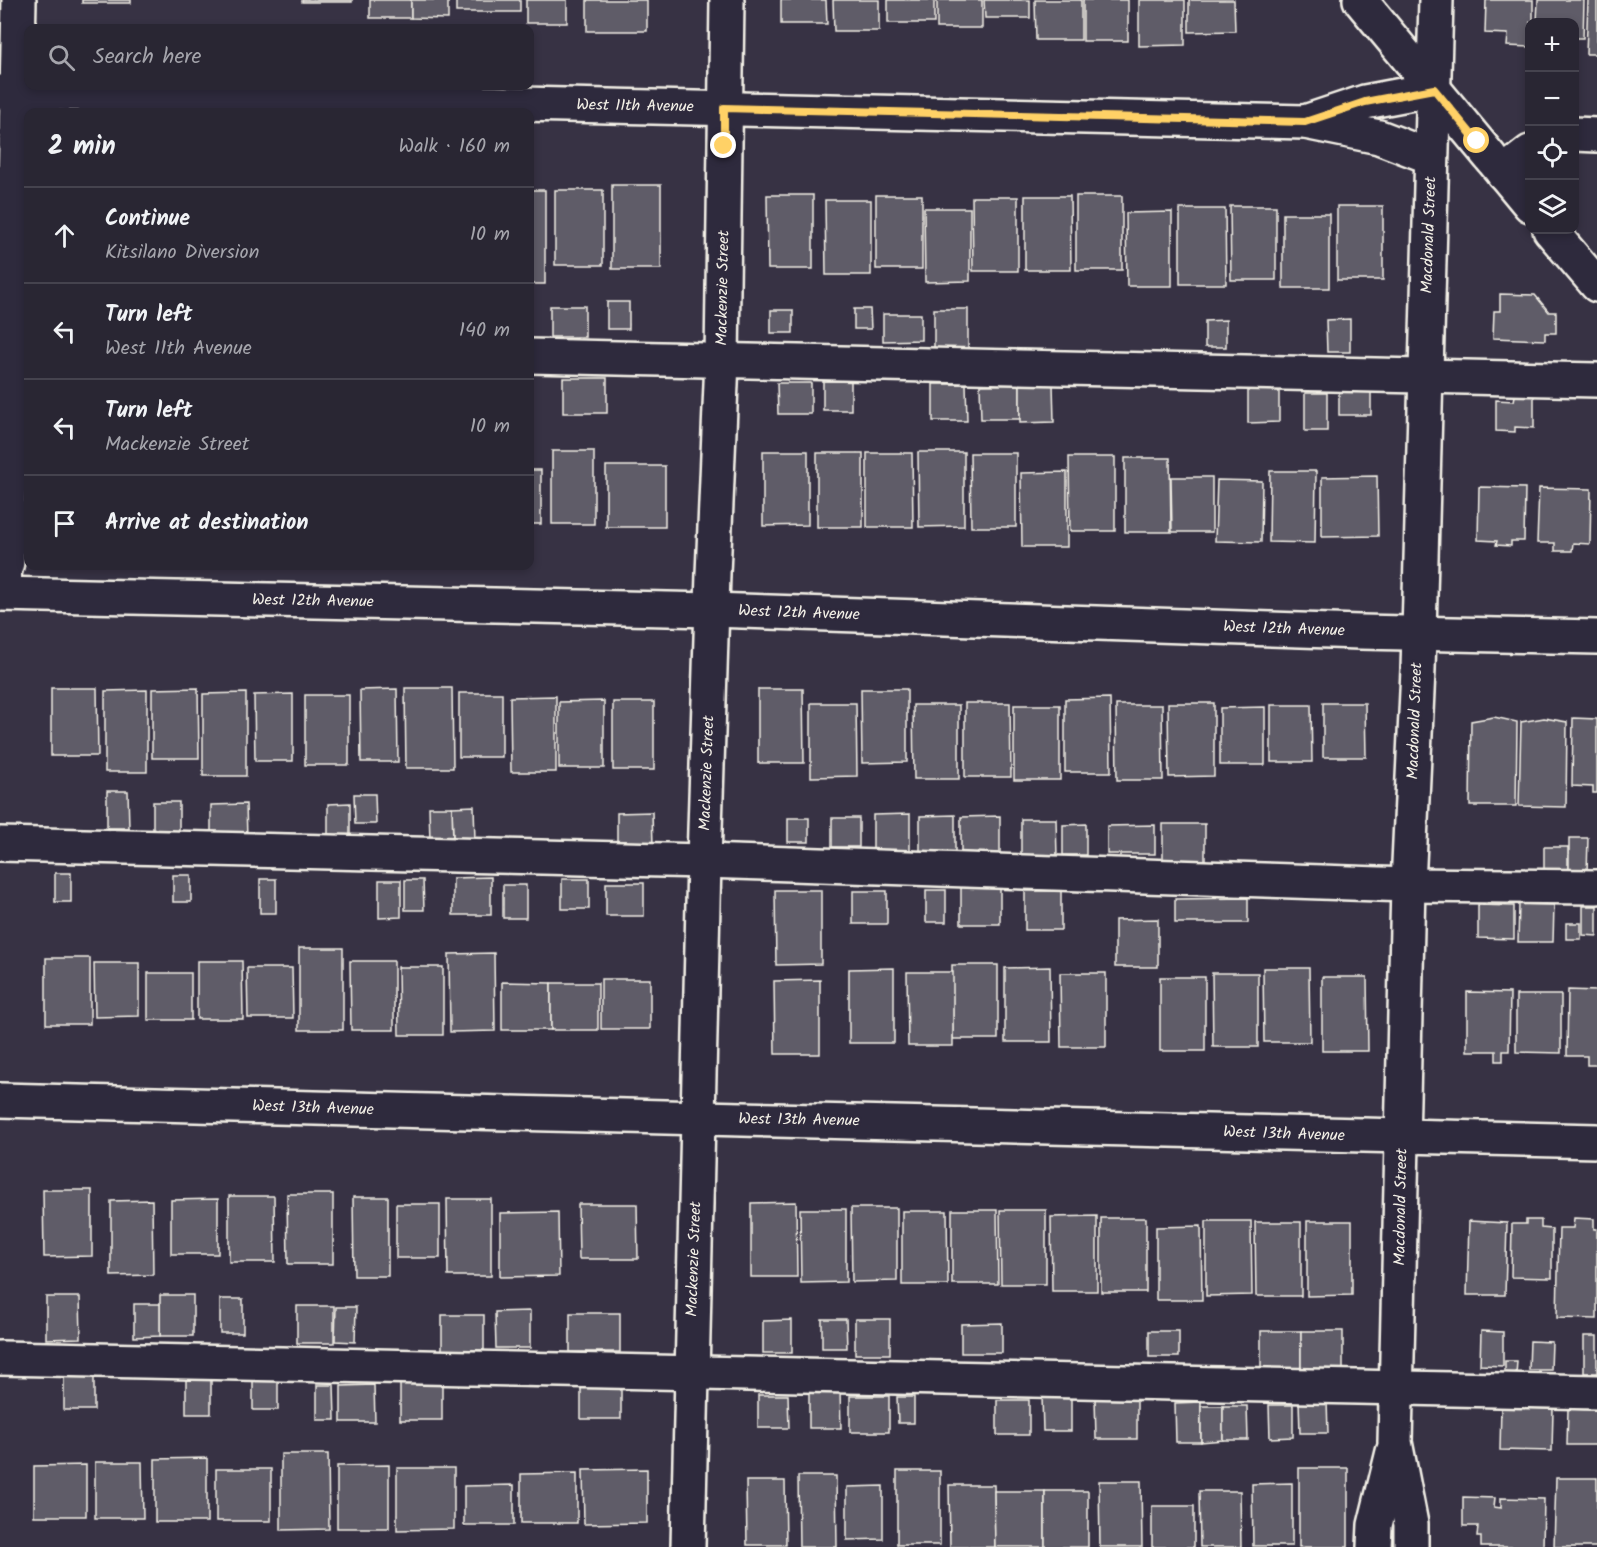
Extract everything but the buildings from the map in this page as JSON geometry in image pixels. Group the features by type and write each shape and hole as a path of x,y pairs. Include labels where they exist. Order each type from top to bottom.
{"street":[{"path":"0,592 7,562 13,346 8,92 19,0"},
{"name":"Mackenzie Street","path":"688,1547 704,861 722,360 727,0"},
{"path":"1360,0 1525,199"},
{"name":"Macdonald Street","path":"1374,1547 1375,1525 1395,1442 1408,885 1419,633 1436,0"},
{"name":"West 11th Avenue","path":"1305,122 1365,102 1434,89"},
{"name":"West 11th Avenue","path":"8,92 1305,122 1379,137 1431,157"},
{"path":"1579,134 1597,135"},
{"path":"1503,172 1525,156"},
{"path":"1553,234 1597,285"},
{"path":"534,356 1597,380"},
{"name":"West 12th Avenue","path":"0,592 712,610 1597,637"},
{"path":"0,844 704,861 1408,885 1597,887"},
{"name":"West 13th Avenue","path":"0,1100 1597,1141"},
{"path":"0,1358 1597,1392"},
{"name":"Macdonald Street","path":"1395,1442 1411,1524 1411,1547"}],"route":[{"path":"724,146 724,108 1305,122 1365,102 1434,89 1477,141"}]}
